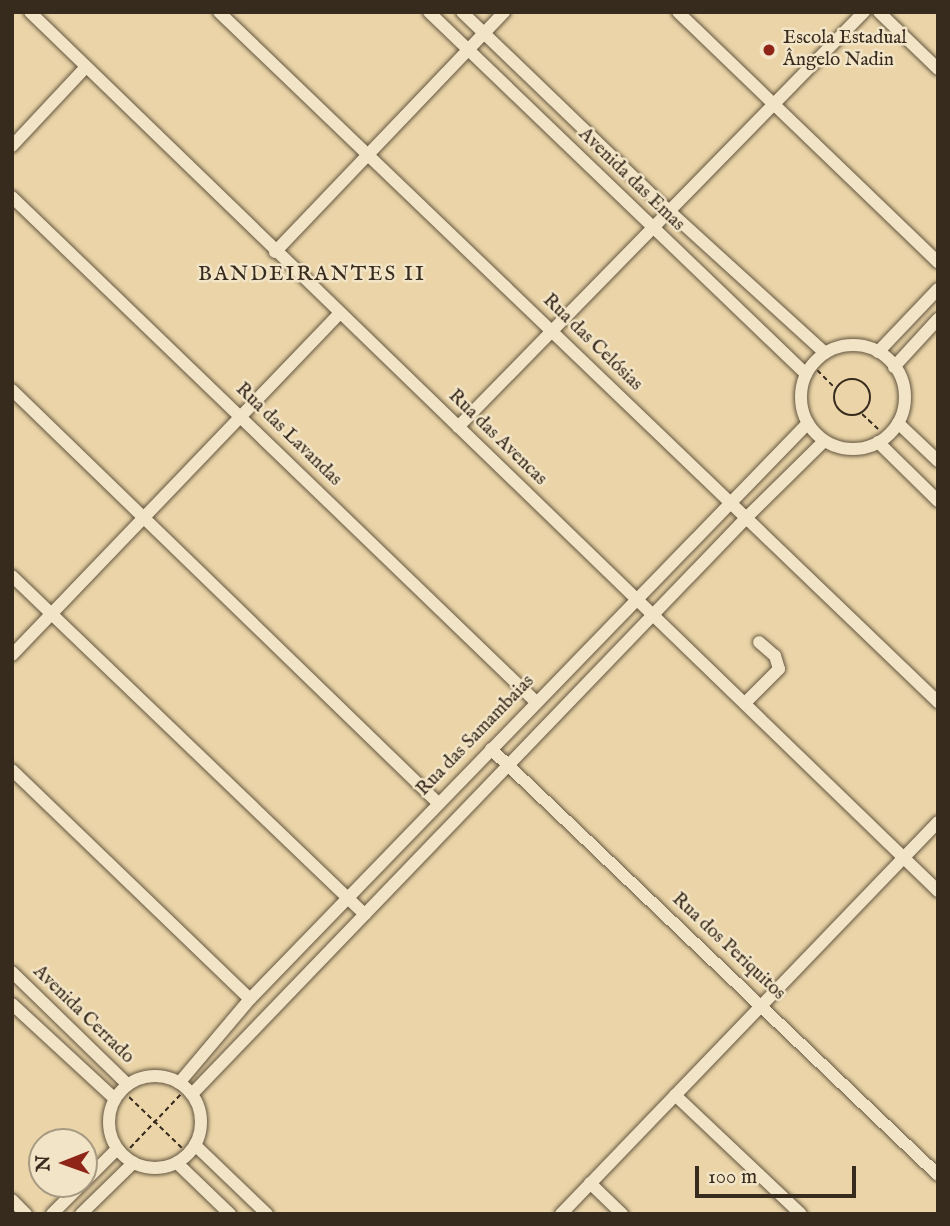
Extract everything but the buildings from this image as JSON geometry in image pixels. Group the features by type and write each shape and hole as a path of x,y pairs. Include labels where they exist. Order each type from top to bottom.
{"street":[{"name":"Rua das Avencas","path":"30,12 275,252 905,856 938,891"},
{"name":"Rua das Celósias","path":"219,12 938,702"},
{"name":"Avenida das Emas","path":"429,12 806,374"},
{"name":"Avenida das Emas","path":"462,12 669,211 825,353"},
{"path":"275,252 504,12"},
{"path":"678,12 938,262"},
{"path":"458,427 864,12"},
{"path":"879,12 938,69"},
{"path":"12,146 85,68"},
{"name":"Rua das Lavandas","path":"12,197 536,702"},
{"path":"878,352 938,289"},
{"path":"12,656 340,313"},
{"path":"894,367 938,319"},
{"path":"846,346 878,352 894,367 903,388 904,400 898,422 878,442 851,449 824,441 808,423 802,404 806,374 825,353 846,346"},
{"path":"12,390 438,803"},
{"path":"898,422 938,461"},
{"name":"Rua das Samambaias","path":"186,1088 250,999 729,501 808,423"},
{"path":"186,1088 365,915 747,517 824,441"},
{"path":"878,442 938,501"},
{"path":"12,576 365,915"},
{"path":"745,703 779,669 775,656 759,642"},
{"name":"Rua dos Periquitos","path":"491,749 938,1175"},
{"path":"12,771 250,999"},
{"path":"561,1214 938,822"},
{"name":"Avenida Cerrado","path":"12,972 121,1091"},
{"name":"Avenida Cerrado","path":"12,1004 121,1091"},
{"path":"153,1076 186,1088 201,1114 201,1125 192,1150 177,1163 155,1168 124,1156 109,1125 121,1091 153,1076"},
{"path":"675,1095 801,1214"},
{"path":"192,1150 267,1214"},
{"path":"98,1173 124,1156"},
{"path":"81,1214 124,1156"},
{"path":"177,1163 230,1214"},
{"path":"590,1183 622,1214"},
{"path":"52,1214 68,1198"},
{"path":"12,1200 26,1214"}],"path":[{"path":"847,380 859,380 868,388 870,399 866,410 849,415 839,410 835,393 847,380"},
{"path":"124,1156 186,1088"},
{"path":"121,1091 154,1122 192,1150"}],"place":[{"name":"Escola Estadual Ângelo Nadin","path":"769,50"}],"district":[{"name":"BANDEIRANTES II","path":"312,275"}]}
